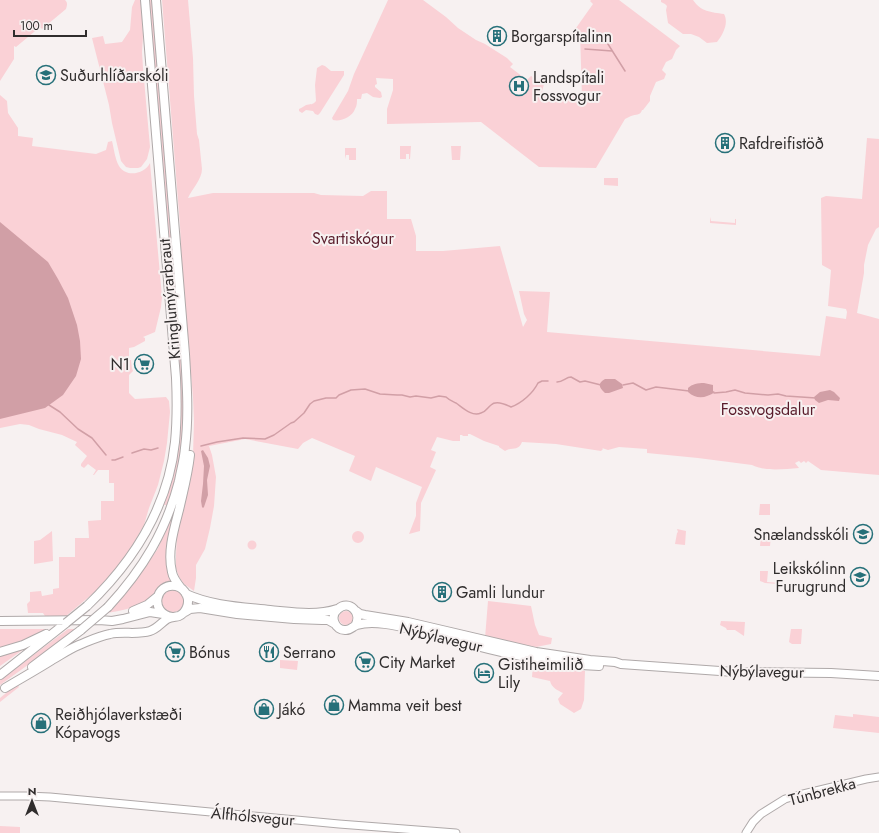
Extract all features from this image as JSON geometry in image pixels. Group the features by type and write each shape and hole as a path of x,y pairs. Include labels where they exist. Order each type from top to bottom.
{"main road":[{"name":"Kringlumýrarbraut","path":"61,627 87,606 111,582 136,549 150,525 160,502 170,470 175,444 176,378 145,0"},
{"name":"Kringlumýrarbraut","path":"2,689 81,630 108,607 138,572 151,551 168,517 176,493 184,460 188,413 186,354 156,0"},
{"path":"184,612 188,602 184,591 173,576 170,556 188,473 191,449 191,424 188,413"},
{"path":"2,689 76,647 95,638 111,634 150,631 157,628 166,620 179,616 190,609 200,608 237,614 294,619 328,620 345,630 349,630 355,626 358,619 356,611 347,606 343,606 332,611 316,613 239,607 195,598 175,586 169,586 163,589 151,603 142,608 99,620"},
{"path":"158,596 158,607 163,614"},
{"path":"335,624 334,616 337,609"},
{"name":"Nýbýlavegur","path":"356,611 360,614 408,622 536,652 621,664 734,672 830,673 879,676"},
{"path":"0,621 112,621 150,612 172,617"},
{"name":"Nýbýlavegur","path":"355,626 370,623 390,625 520,656 560,663 584,666 615,667 621,664"},
{"path":"0,652 23,645 61,627"},
{"path":"0,674 61,627"}],"street":[{"name":"Túnbrekka","path":"746,833 757,818 785,799 879,777"},
{"name":"Álfhólsvegur","path":"0,796 50,797 339,824 456,833"},
{"name":"Túnbrekka","path":"751,833 767,810"}],"green space":[{"path":"0,0 65,0 67,4 66,9 42,29 40,27 16,47 14,46 14,59 0,81"},
{"path":"135,0 141,0 143,36 142,52 150,147 147,159 141,167 130,168 126,167 121,161 92,38 103,36 105,44 122,42 130,30 132,7"},
{"path":"149,0 153,0 184,393 181,449 178,468 167,505 164,505 173,478 178,451 181,412 164,172"},
{"path":"162,0 188,0 197,134 199,140 202,173 188,198 213,193 314,193 321,195 363,196 371,191 387,191 387,219 411,219 416,236 416,251 443,251 500,246 523,327 527,320 524,314 519,291 550,292 547,332 820,356 826,316 846,319 847,312 846,309 828,306 831,270 822,265 821,198 826,196 862,199 867,138 879,139 879,227 876,229 868,245 857,313 879,319 879,475 821,470 808,461 806,463 804,461 801,463 799,461 795,463 799,468 763,469 752,465 647,453 647,449 619,447 608,450 602,448 603,449 601,451 556,444 522,442 519,447 505,451 499,446 470,434 468,434 468,436 460,435 460,441 437,437 431,450 436,452 430,467 436,470 421,503 420,531 409,534 416,516 416,503 422,487 376,467 371,481 349,471 355,456 312,438 303,443 298,449 245,439 209,446 216,477 214,506 205,549 196,565 194,591 184,584 179,577 176,568 177,532 193,456 194,421"},
{"name":"Landspítali Fossvogur","path":"388,0 423,0 458,28 507,58 513,64 510,67 527,80 531,76 544,84 542,91 545,94 550,92 556,95 559,93 562,97 568,97 568,92 574,92 582,97 580,32 576,28 593,4 590,1 591,0 619,0 680,46 676,50 672,59 666,62 662,70 666,74 664,79 656,82 650,96 650,101 640,113 625,119 596,168 539,167 481,122 387,124 387,109 393,90 393,79 376,78 377,84 375,87 381,92 382,97 373,97 367,93 362,94 361,99 357,99 354,112 349,117 343,120 333,120 332,118 348,91 354,74"},
{"path":"661,0 693,0 703,9 724,14 726,25 717,42 707,43 699,37 691,34 683,34 668,23 666,10 667,6 661,2"},
{"path":"322,65 331,71 344,71 344,75 318,115 313,111 306,110 302,113 299,109 306,105 313,104 316,101 315,85 317,68"},
{"path":"0,95 7,101 8,113 18,128 18,136 33,138 32,146 96,154 106,150 108,142 112,141 119,166 122,170 131,173 140,172 148,167 150,163 162,297 155,332 143,337 145,338 145,341 129,348 129,360 131,360 133,371 129,375 129,393 135,399 166,397 169,401 170,412 164,461 158,485 144,525 127,555 96,591 66,616 45,616 43,613 28,613 27,604 30,601 30,592 41,591 42,596 53,594 53,589 59,588 59,557 75,557 75,538 89,538 88,521 101,520 101,501 114,501 114,483 109,483 109,470 98,470 93,475 96,470 88,464 84,468 81,466 87,456 75,445 77,442 62,435 29,425 20,424 0,428"},
{"path":"400,146 411,146 410,159 409,154 406,154 406,159 400,159"},
{"path":"451,146 461,146 460,160 452,160"},
{"path":"345,148 356,148 356,160 349,160 349,155 346,155 345,159"},
{"path":"604,178 618,178 618,186 604,185"},
{"path":"710,217 711,221 735,223 736,219 736,225 710,223"},
{"path":"760,504 770,504 770,515 759,515"},
{"path":"175,511 167,567 169,577 172,582 167,583 150,598 134,607 106,613 142,571 157,550"},
{"path":"677,529 686,531 685,545 675,544 678,532"},
{"path":"52,531 53,561 34,564 34,541 40,540"},
{"path":"358,531 362,533 364,537 362,541 358,543 354,541 352,537 354,533"},
{"path":"761,535 771,535 770,546 760,546"},
{"path":"252,540 257,545 252,550 247,545"},
{"path":"760,571 768,571 767,582 832,587 765,583 760,581"},
{"path":"173,590 181,593 184,601 181,609 173,612 165,609 162,601 165,593"},
{"path":"488,601 531,606 539,635 552,638 551,644 536,647 485,638"},
{"path":"346,611 351,613 353,618 351,623 346,625 341,623 339,618 341,613"},
{"path":"721,621 745,622 744,636 735,630 727,630 720,625"},
{"path":"0,629 48,629 22,643 0,650"},
{"path":"68,629 78,629 0,685 0,680"},
{"path":"791,629 802,629 801,644 792,644 789,642"},
{"path":"27,647 0,666 0,654"},
{"path":"280,660 298,661 297,670 280,668"},
{"path":"533,664 559,670 575,669 585,671 584,700 581,709 574,713 560,704 558,699 563,693 553,687 550,681 532,677"},
{"path":"17,684 19,687 0,702 0,698"},
{"path":"853,714 879,717 879,733 833,728 835,715 853,717"},
{"path":"0,826 20,827 20,833 0,833"}],"shaded area":[{"path":"0,222 48,262 68,298 77,325 81,359 76,376 63,395 45,408 0,419"},
{"path":"605,379 615,379 622,384 623,388 605,393 601,389 600,384"},
{"path":"704,383 713,385 713,391 715,392 708,396 698,397 691,395 688,392 688,388 691,386"},
{"path":"830,390 840,398 839,401 828,400 819,403 815,400 814,397 820,392"},
{"path":"203,450 208,458 210,466 207,480 208,495 203,508 201,501 204,466 201,451"}],"waterway":[{"path":"601,33 625,71"},
{"path":"585,49 612,51"},
{"path":"557,382 571,377 580,382 585,381 601,385"},
{"path":"201,446 243,438 265,439 294,422 314,401 326,398 336,398 339,395 351,390 365,389 380,394 410,397 446,397 471,413 478,414 484,412 495,403 511,407 527,397 538,383 548,381"},
{"path":"623,385 633,383 646,390 656,387 689,391"},
{"path":"714,393 735,390 745,393 768,395 778,394 816,398"},
{"path":"49,405 60,412 78,429 92,438 106,455"},
{"path":"132,453 144,449 151,450 158,448"},
{"path":"112,460 123,457"}],"place":[{"name":"Borgarspítalinn","path":"497,36"},
{"name":"Suðurhlíðarskóli","path":"46,75"},
{"name":"Landspítali Fossvogur","path":"519,86"},
{"name":"Rafdreifistöð","path":"725,143"},
{"name":"N1","path":"144,364"},
{"name":"Snælandsskóli","path":"863,534"},
{"name":"Leikskólinn Furugrund","path":"860,577"},
{"name":"Gamli lundur","path":"442,592"},
{"name":"Bónus","path":"175,652"},
{"name":"Serrano","path":"269,652"},
{"name":"City Market","path":"365,662"},
{"name":"Gistiheimilið Lily","path":"484,673"},
{"name":"Mamma veit best","path":"334,705"},
{"name":"Jákó","path":"264,709"},
{"name":"Reiðhjólaverkstæði Kópavogs","path":"41,723"}],"park label":[{"name":"Svartiskógur","path":"353,238"},
{"name":"Fossvogsdalur","path":"768,409"}]}
